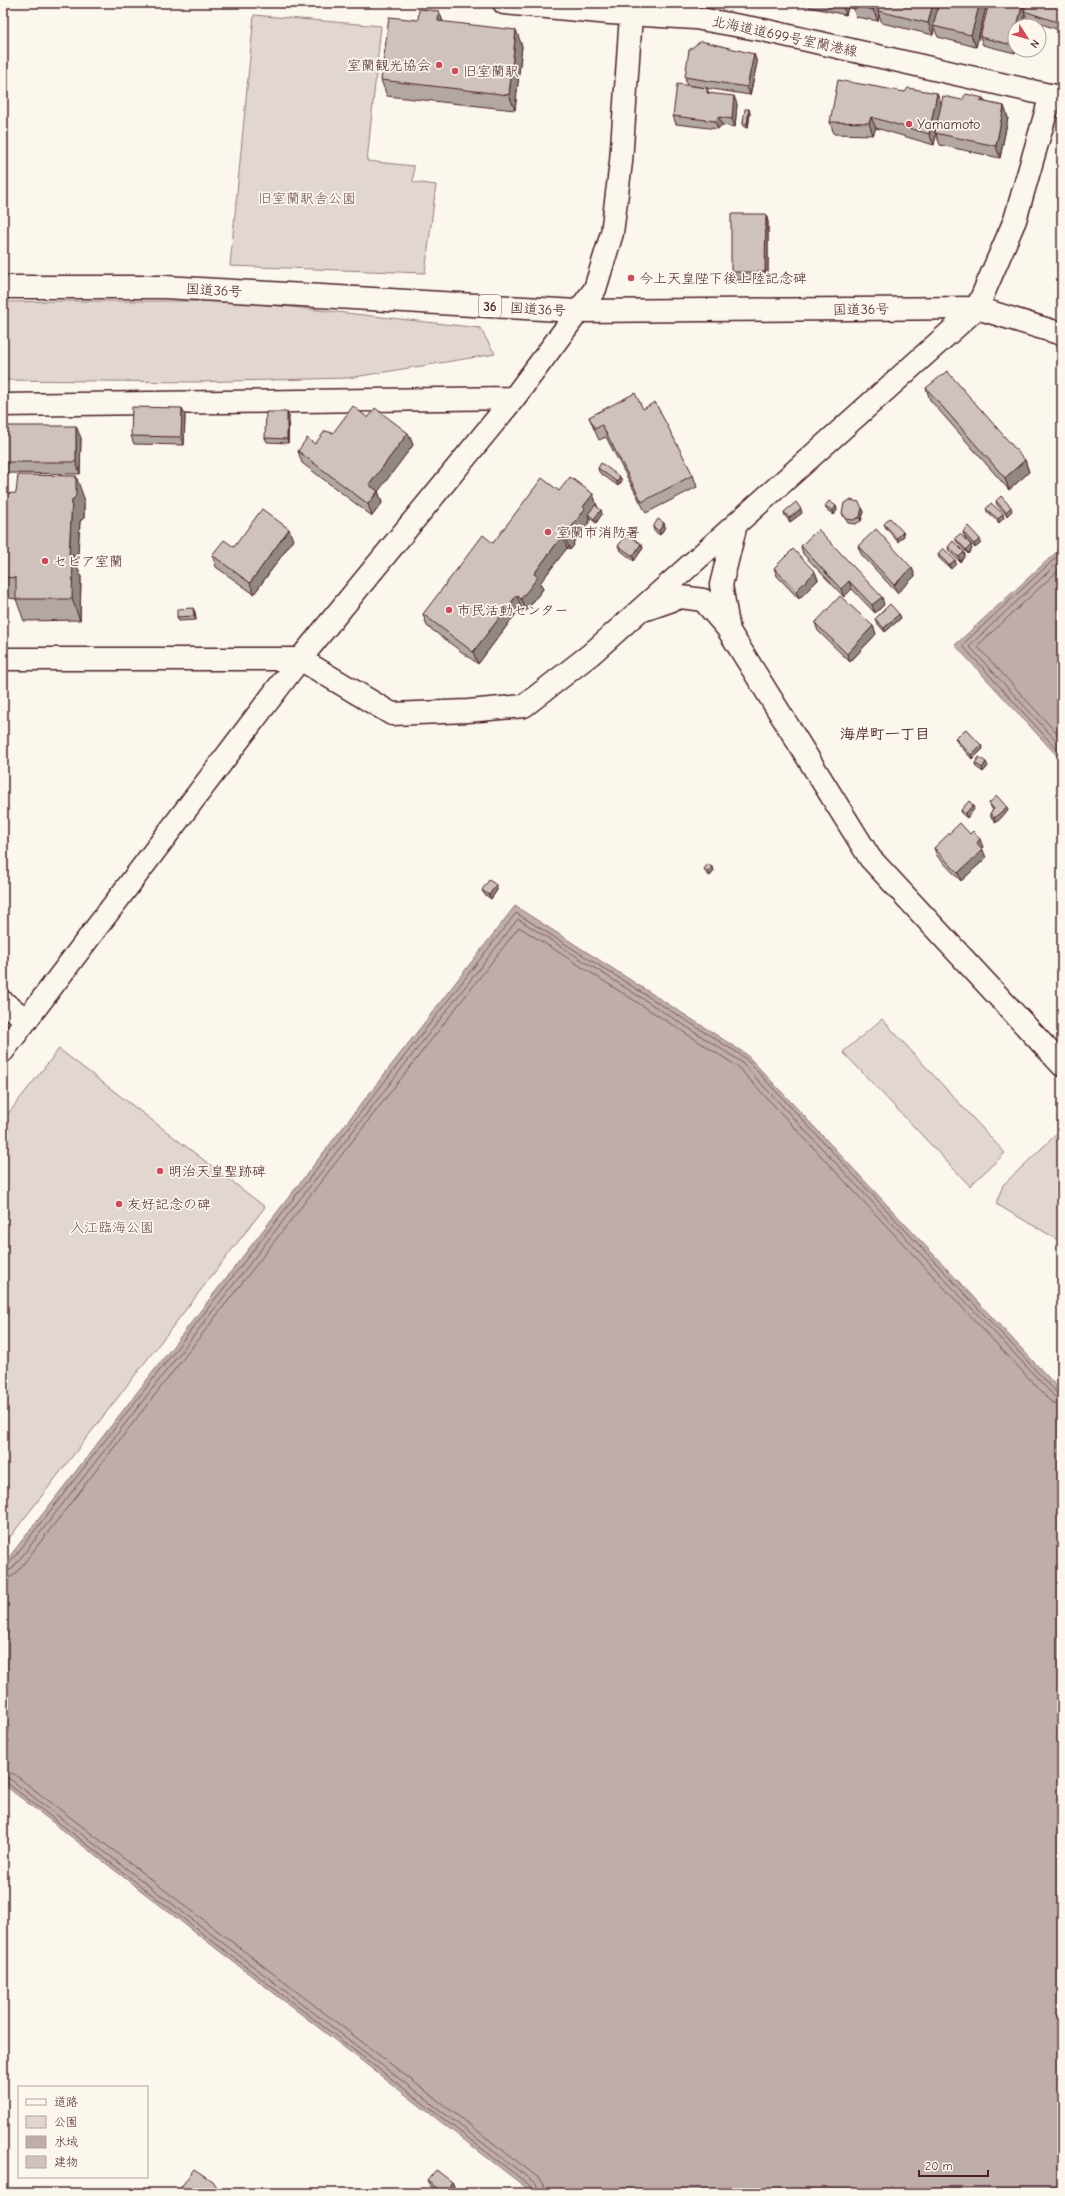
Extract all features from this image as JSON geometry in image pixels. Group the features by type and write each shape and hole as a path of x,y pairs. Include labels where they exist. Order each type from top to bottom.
{"main road":[{"name":"北海道道699号室蘭港線","path":"504,3 631,15 695,18 763,30 1059,95"},
{"path":"3,1051 300,660 514,398 595,289 612,233 621,162 631,15"},
{"path":"3,660 300,660 392,714 468,711 524,706 591,654 977,308 1014,220 1059,95"},
{"name":"国道36号","path":"3,287 165,287 577,312 977,308 1062,334"},
{"path":"3,405 514,398"},
{"path":"729,631 720,585 736,524"},
{"path":"636,613 681,597 703,600 729,631 870,858 1062,1065"},
{"path":"3,1002 27,1020"}],"green space":[{"name":"旧室蘭駅舎公園","path":"254,15 381,26 367,161 414,166 413,182 436,185 425,273 230,266"},
{"path":"219,301 283,306 480,328 495,354 348,378 195,382 3,380 3,302"},
{"path":"882,1019 1005,1153 970,1186 843,1052"},
{"name":"入江臨海公園","path":"59,1049 265,1207 3,1546 3,1120"},
{"path":"1062,1129 1062,1242 996,1204 1003,1185"}],"water":[{"path":"1062,547 1062,761 955,645"},
{"path":"515,906 746,1054 1062,1392 1062,2193 533,2193 3,1784 3,1565"}],"building":[{"path":"824,3 844,3 843,7"},
{"path":"852,3 875,3 873,10 852,5"},
{"path":"880,3 933,3 928,23 878,11"},
{"path":"939,3 980,3 971,35 933,26"},
{"path":"989,3 1023,3 1019,18 1007,18 1007,44 980,37"},
{"path":"1027,3 1062,3 1062,17 1060,23 1024,11"},
{"name":"旧室蘭駅","path":"419,9 439,11 438,21 516,30 509,95 381,80 389,17 418,20"},
{"path":"701,41 754,54 747,87 685,77 689,50"},
{"path":"838,80 905,92 908,88 937,93 929,134 871,117 869,123 830,122"},
{"path":"677,84 707,88 707,93 734,96 732,119 719,117 715,121 673,116"},
{"path":"966,94 983,98 980,101 1004,106 996,146 935,133 943,96 962,100"},
{"path":"745,109 749,109 747,124 743,123"},
{"path":"731,214 766,214 765,272 731,272"},
{"path":"947,371 1025,460 1005,478 926,388"},
{"path":"635,393 643,409 655,402 693,475 642,502 602,425 595,429 589,417"},
{"path":"353,406 368,418 375,408 408,433 369,485 378,491 368,504 298,451 307,438 315,444 325,431 333,433"},
{"path":"132,407 182,408 181,437 131,436"},
{"path":"266,412 287,412 287,439 265,438"},
{"path":"3,426 76,426 76,462 3,462"},
{"path":"601,463 620,477 617,482 598,468"},
{"path":"18,475 76,476 76,496 72,500 69,555 73,555 72,599 16,599 16,578 3,577 3,494 16,493"},
{"path":"570,477 593,494 583,507 585,509 568,532 569,533 565,538 562,536 534,574 538,577 521,599 517,595 473,652 423,614 483,535 493,543 542,478 559,491"},
{"path":"1001,496 1011,507 1006,512 996,501"},
{"path":"850,500 859,502 862,508 860,517 853,520 847,519 842,513 844,503"},
{"path":"829,501 836,506 833,511 825,506"},
{"path":"796,502 801,509 789,518 784,512"},
{"path":"991,503 1003,514 998,519 986,509"},
{"path":"595,505 601,510 594,519 588,514"},
{"path":"262,509 289,529 250,583 212,555 224,540 234,547"},
{"path":"890,518 903,532 897,538 884,524"},
{"path":"658,519 664,523 659,531 653,527"},
{"path":"968,526 980,539 974,544 963,532"},
{"path":"818,529 882,597 872,605 849,581 841,589 801,546"},
{"path":"876,529 912,568 894,585 858,546"},
{"path":"627,534 641,544 633,556 618,546"},
{"path":"960,534 971,545 966,550 955,538"},
{"path":"953,541 964,552 959,557 948,547"},
{"path":"943,548 955,560 949,565 938,554"},
{"path":"793,549 815,572 796,591 774,568"},
{"path":"840,596 873,626 847,654 815,623"},
{"path":"890,604 899,614 884,628 875,619"},
{"path":"193,608 194,616 177,617 177,609"},
{"path":"966,729 981,745 971,755 955,738"},
{"path":"979,757 986,762 982,768 975,763"},
{"path":"997,796 1007,807 994,818 990,813 994,809 989,803"},
{"path":"969,801 973,805 965,814 961,810"},
{"path":"960,823 970,834 973,831 980,839 977,843 983,850 958,873 934,848"},
{"path":"708,864 712,867 708,872 704,869"},
{"path":"489,880 496,885 489,895 482,890"},
{"path":"194,2169 212,2181 220,2193 177,2193"},
{"path":"436,2170 452,2182 445,2193 427,2181"}],"place":[{"name":"室蘭観光協会","path":"439,65"},
{"name":"旧室蘭駅","path":"455,71"},
{"name":"Yamamoto","path":"909,124"},
{"name":"今上天皇陛下後上陸記念碑","path":"631,278"},
{"name":"室蘭市消防署","path":"548,532"},
{"name":"セピア室蘭","path":"45,561"},
{"name":"市民活動センター","path":"449,610"},
{"name":"明治天皇聖跡碑","path":"160,1171"},
{"name":"友好記念の碑","path":"119,1204"}],"district":[{"name":"海岸町一丁目","path":"885,734"}]}
